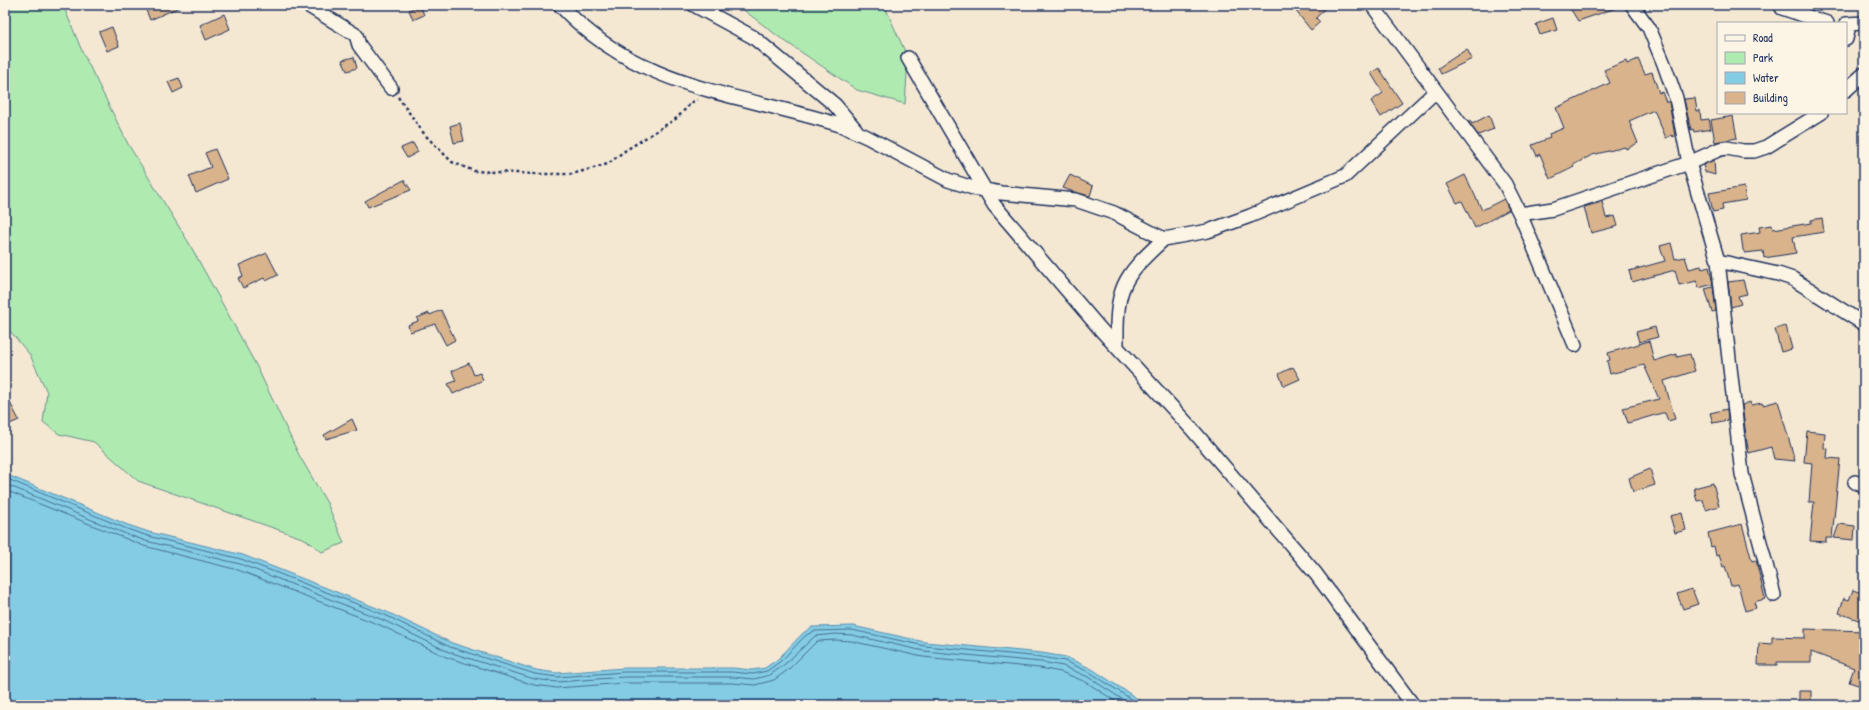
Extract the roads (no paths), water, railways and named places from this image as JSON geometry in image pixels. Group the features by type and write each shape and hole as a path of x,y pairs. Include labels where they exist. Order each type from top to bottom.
{"street":[{"path":"307,5 356,35 359,45 391,88"},
{"path":"560,5 594,35 622,55 652,71 684,84 829,122 857,132 948,180 972,188 1076,200 1114,213 1164,239"},
{"path":"694,5 753,37 835,105 857,132"},
{"path":"1372,5 1505,184 1520,214 1575,345"},
{"path":"1632,5 1649,28 1676,98 1689,163 1718,261 1742,474 1774,595"},
{"path":"1780,5 1782,8 1824,22"},
{"path":"1848,24 1864,23"},
{"path":"908,58 994,205 1117,347 1191,428 1316,574 1413,705"},
{"path":"1847,89 1864,74"},
{"path":"1117,347 1117,311 1124,284 1139,262 1164,239 1208,231 1250,216 1346,176 1436,91"},
{"path":"1520,214 1553,209 1689,163 1727,148 1743,151 1754,151 1766,147 1819,114"},
{"path":"1718,261 1778,274 1793,279 1864,324"}],"water":[{"path":"5,474 128,525 149,532 243,555 387,612 452,643 536,670 557,673 624,668 733,668 752,670 765,668 779,658 803,633 812,627 853,626 925,642 1042,653 1066,657 1092,669 1147,705 5,705"}]}
